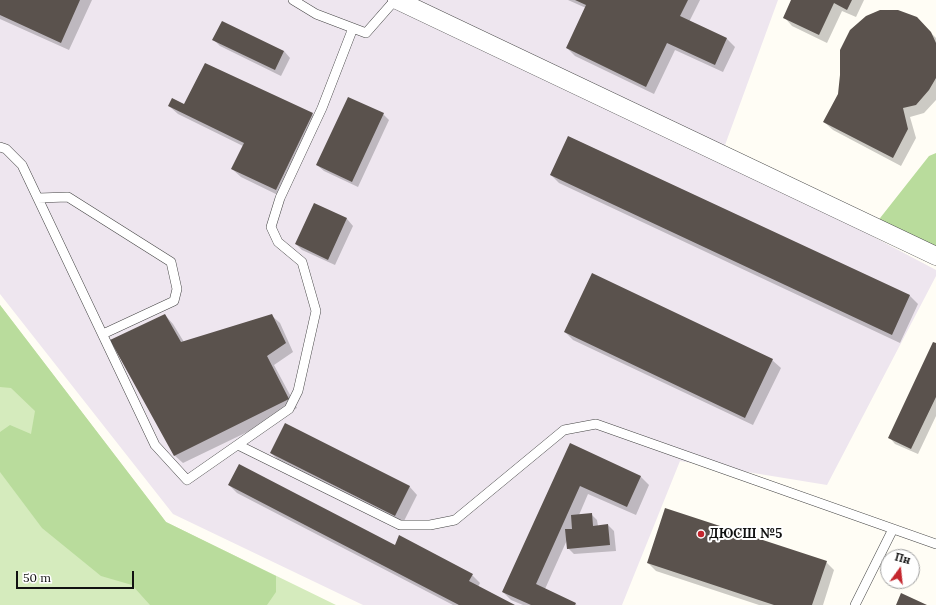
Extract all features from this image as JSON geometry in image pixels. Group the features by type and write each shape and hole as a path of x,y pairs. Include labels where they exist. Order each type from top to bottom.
{"street":[{"path":"396,0 936,256"}],"lane":[{"path":"293,0 316,14 366,33 396,0"},
{"path":"0,147 6,149 22,165 155,445 187,480 290,409 298,391 316,311 302,262 278,242 271,227 280,198 322,108 352,28"},
{"path":"38,198 68,197 171,262 177,289 174,301 103,334"},
{"path":"238,445 400,525 430,525 455,520 564,430 596,424 936,544"},
{"path":"855,605 893,529"}],"shaded area":[{"path":"0,0 778,0 721,156 936,270 936,276 827,485 680,461 622,605 363,605 173,514 0,294"}],"green space":[{"path":"936,153 936,256 873,227 929,156"},
{"path":"0,305 166,522 336,605 0,605"},
{"path":"0,305 166,522 276,576 276,592 267,605 150,605 132,585 101,576 42,528 0,472 0,432 10,425 31,434 35,411 11,388 0,387"}],"building":[{"path":"0,0 80,0 61,43 0,15"},
{"path":"575,0 688,0 680,16 727,38 715,65 667,43 646,87 566,48 586,5"},
{"path":"791,0 852,0 847,10 834,3 819,35 783,18"},
{"path":"880,10 898,10 917,17 931,32 936,43 936,78 929,90 916,105 903,108 908,129 893,158 823,122 838,94 840,50 850,30 866,16"},
{"path":"222,21 284,51 275,70 212,40"},
{"path":"205,63 313,113 276,190 231,169 244,143 168,106 172,98 184,104"},
{"path":"348,97 384,113 352,182 316,165"},
{"path":"568,136 910,295 892,335 550,175"},
{"path":"314,203 347,218 328,260 295,244"},
{"path":"592,273 773,359 745,418 564,332"},
{"path":"165,314 181,342 272,314 286,343 267,356 289,399 174,456 110,340"},
{"path":"933,342 936,343 936,397 911,449 888,438"},
{"path":"285,423 410,486 395,516 270,453"},
{"path":"570,443 641,476 627,507 580,486 536,584 576,603 575,605 531,605 502,592"},
{"path":"239,464 395,545 399,535 473,574 469,581 515,605 459,605 228,485"},
{"name":"ДЮСШ №5","path":"665,508 827,561 812,605 774,605 647,563"},
{"path":"592,513 593,526 608,524 610,545 567,549 565,529 572,529 571,515"},
{"path":"901,593 927,605 896,605"}],"place":[{"name":"ДЮСШ №5","path":"701,534"}]}
